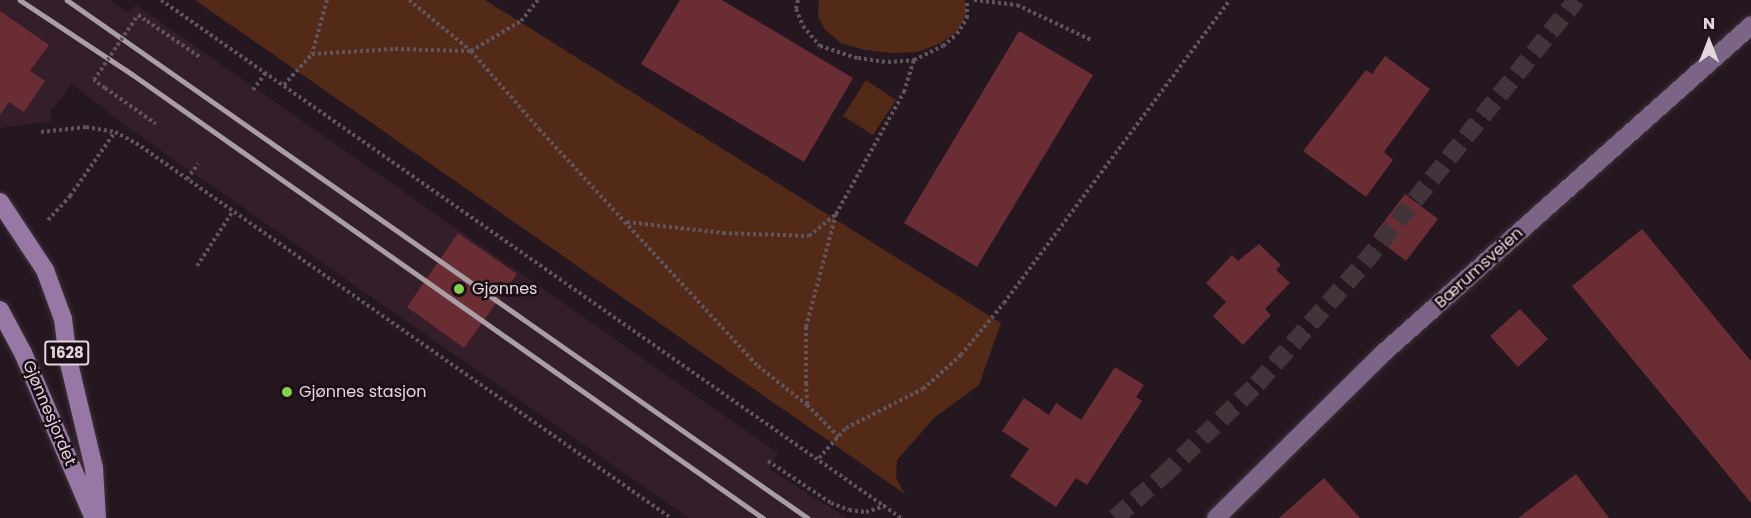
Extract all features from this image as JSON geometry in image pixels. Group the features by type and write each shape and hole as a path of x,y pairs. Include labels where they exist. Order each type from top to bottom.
{"main road":[{"name":"Gjønnesjordet","path":"0,201 45,270 63,319 68,359 94,468 95,518"},
{"name":"Gjønnesjordet","path":"0,310 23,353 95,518"}],"street":[{"name":"Bærumsveien","path":"1216,518 1380,356 1751,26"}],"path":[{"path":"161,0 902,518"},
{"path":"284,85 312,54 327,0"},
{"path":"409,0 471,51 539,129 758,366 807,405 839,436"},
{"path":"312,54 358,50 471,51 521,21 538,0"},
{"path":"798,0 796,9 802,26 820,46 858,58 888,62 915,60 943,46 957,34 967,18 967,0"},
{"path":"974,0 1017,5 1093,41"},
{"path":"819,458 846,428 878,409 922,389 961,355 1004,303 1230,0"},
{"path":"156,124 94,80 138,15 201,58"},
{"path":"807,405 806,327 836,214 904,92 915,60"},
{"path":"253,90 266,72"},
{"path":"41,132 86,127 115,132 136,143 671,518"},
{"path":"47,220 70,196 115,132"},
{"path":"187,179 198,164"},
{"path":"197,266 233,211"},
{"path":"626,222 723,233 809,236 836,214"},
{"path":"768,461 831,503 849,510 866,512 885,506"}],"shaded area":[{"path":"0,0 110,0 128,12 136,5 778,453 769,469 847,518 689,518 126,126 72,84 50,112 52,121 0,128"},
{"path":"195,0 485,0 1001,323 979,385 935,417 897,460 896,478 905,494"},
{"path":"819,0 965,0 967,13 958,31 941,43 918,52 892,53 865,50 841,43 825,30 818,16"},
{"path":"866,80 896,100 873,135 843,116"}],"building":[{"path":"680,0 722,0 853,78 804,162 641,64"},
{"path":"0,11 49,45 30,71 45,81 24,112 9,102 0,115"},
{"path":"1019,31 1093,75 977,267 904,223"},
{"path":"1385,56 1430,89 1384,152 1393,160 1366,197 1303,151 1366,70 1372,74"},
{"path":"1405,194 1438,219 1406,261 1373,236"},
{"path":"1642,229 1751,361 1751,503 1572,286"},
{"path":"458,233 517,274 464,348 407,307"},
{"path":"1259,244 1281,265 1276,270 1290,283 1265,309 1271,315 1243,345 1213,316 1226,302 1206,283 1232,255 1238,261"},
{"path":"1520,309 1548,339 1518,367 1490,336"},
{"path":"1115,367 1144,385 1136,397 1142,401 1087,485 1076,478 1056,507 1010,476 1029,449 1002,431 1024,398 1049,415 1056,403 1081,420"},
{"path":"1576,474 1609,518 1518,518"},
{"path":"1324,478 1360,518 1279,518"}],"tunnel":[{"path":"1115,518 1163,476 1257,384 1364,263 1576,0"}],"railway":[{"path":"20,0 132,74 763,518"},
{"path":"67,0 808,518"}],"place":[{"name":"Gjønnes","path":"459,289"},
{"name":"Gjønnes stasjon","path":"287,392"}]}
